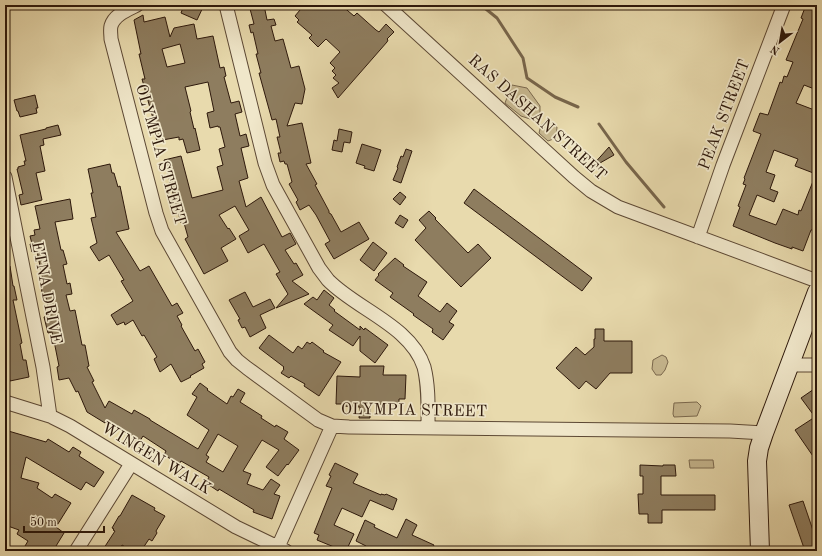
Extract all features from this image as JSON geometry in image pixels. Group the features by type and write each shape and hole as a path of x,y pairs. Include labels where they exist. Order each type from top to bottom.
{"street":[{"name":"OLYMPIA STREET","path":"137,5 122,12 115,19 111,26 111,39 162,232 230,352 237,360 318,420 332,426 349,427 730,431 764,433"},
{"path":"226,5 265,163 273,185 319,268 328,280 342,292 403,335 416,351 424,367 427,384 428,428"},
{"name":"RAS DASHAN STREET","path":"386,5 591,191 618,207 817,281"},
{"name":"PEAK STREET","path":"698,237 723,165 784,5"},
{"name":"ETNA DRIVE","path":"5,177 43,367 50,416"},
{"path":"760,551 757,461 759,448 817,292"},
{"path":"789,365 817,365"},
{"name":"WINGEN WALK","path":"5,402 50,416 70,426 236,527 282,549"},
{"path":"282,549 332,426"},
{"path":"76,551 131,464"}],"shaded area":[{"path":"512,85 527,88 540,106 540,112 533,120 521,116 505,103"},
{"path":"546,120 557,127 556,138 548,141 539,133 541,125"},
{"path":"662,355 666,357 668,362 661,375 656,375 652,369 653,360"},
{"path":"697,402 701,406 697,416 674,417 674,403"},
{"path":"689,460 713,460 714,468 690,468"}],"building":[{"path":"184,5 204,5 197,20 181,13"},
{"path":"249,5 264,5 267,20 274,19 276,25 271,26 275,41 283,39 291,68 299,66 305,89 302,104 295,103 287,126 302,123 311,163 306,164 317,184 315,185 329,213 341,232 359,222 369,239 334,259 325,244 330,241 316,215 309,205 300,210 296,202 298,200 289,184 292,182 287,164 285,164 284,161 280,162 278,153 281,153 277,137 280,137 276,119 272,120 259,73 261,73 256,54 258,54 253,32 251,33 249,25 254,24"},
{"path":"293,5 341,5 354,16 357,13 379,32 386,24 394,32 338,98 332,88 339,83 333,78 336,75 332,71 335,68 330,63 340,52 326,39 318,47 309,38 312,35 297,22 299,20 295,16 300,10"},
{"path":"806,5 817,9 817,90 804,85 796,103 817,111 817,218 803,251 775,243 733,226 740,207 738,206 746,185 743,184 744,178 761,134 753,131 760,113 768,115 780,82 782,83 784,76 787,77 793,62 786,60 803,19 801,18","holes":["774,150 798,159 795,166 816,174 798,215 783,209 776,225 749,215 757,195 774,202 778,192 770,189 775,175 766,172"]},
{"path":"143,15 144,22 165,17 170,37 174,28 194,24 197,39 213,36 220,68 224,67 226,76 224,77 231,103 239,101 242,112 235,114 240,136 246,134 249,146 241,148 248,178 239,181 246,207 261,197 282,237 290,233 296,244 285,250 294,264 296,263 303,275 292,281 309,294 276,308 288,294 276,274 280,272 264,244 248,253 239,236 249,230 235,206 219,215 236,239 221,248 228,261 204,274 185,239 188,237 184,223 181,223 164,160 181,156 192,198 223,190 217,167 223,165 219,149 225,147 220,127 210,128 207,113 214,111 208,82 185,87 200,150 187,153 183,139 179,140 179,137 157,141 152,122 154,122 142,79 145,79 139,54 141,54 134,20","holes":["180,44 185,63 167,67 162,49"]},
{"path":"35,95 38,108 36,108 37,113 20,117 14,100"},
{"path":"58,125 61,135 43,139 44,145 40,146 45,171 36,173 42,200 21,205 19,195 23,194 17,169 18,167 25,165 24,161 26,161 20,135"},
{"path":"339,129 352,132 350,143 344,142 342,152 332,150 334,140 337,141"},
{"path":"362,144 381,150 374,171 364,168 365,166 356,163"},
{"path":"609,147 614,155 593,167 592,166"},
{"path":"406,149 412,151 401,183 393,180 401,156 403,157"},
{"path":"110,164 118,187 120,186 129,229 116,232 140,271 149,266 172,306 177,303 183,313 177,316 182,325 181,326 195,351 198,349 205,362 202,364 204,368 181,382 171,364 160,372 154,359 157,357 133,320 125,325 124,322 117,325 111,315 133,301 121,281 124,280 109,255 99,261 90,247 97,243 91,218 96,217 88,169"},
{"path":"474,189 592,278 582,291 464,203"},
{"path":"400,192 406,197 400,205 393,199"},
{"path":"70,199 73,219 55,222 61,250 63,250 67,264 63,265 67,284 70,283 72,294 66,295 70,311 75,310 82,345 85,345 89,366 87,367 94,381 92,382 105,408 109,401 132,414 134,410 198,449 209,430 187,415 197,397 192,394 200,383 208,389 207,390 227,404 231,396 233,397 238,389 245,393 240,402 262,416 261,418 275,427 276,425 288,432 284,439 299,450 278,476 266,467 279,450 262,440 243,471 251,474 247,484 263,490 271,479 280,485 274,494 280,496 272,519 253,512 254,510 219,489 218,491 206,483 209,477 181,461 179,464 164,455 166,451 143,436 135,449 126,443 130,436 87,412 78,391 76,392 69,378 59,380 57,367 59,366 52,332 48,333 44,317 50,316 46,297 43,298 40,281 43,281 37,251 32,252 30,244 32,244 30,236 35,235 34,230 40,229 35,206","holes":["218,434 238,446 223,472 206,462 209,457 206,455"]},
{"path":"429,211 468,253 478,244 491,258 461,287 415,240 426,228 419,220"},
{"path":"400,215 408,220 403,228 395,223"},
{"path":"373,242 387,253 374,271 360,260"},
{"path":"395,258 404,265 403,266 427,282 418,296 440,312 447,303 457,311 449,322 454,325 443,340 432,332 433,329 390,297 393,293 375,280 379,275 378,274"},
{"path":"5,266 10,266 17,300 13,300 22,343 20,344 23,360 26,360 29,377 10,381 5,359"},
{"path":"324,290 334,298 329,305 335,310 334,311 360,330 360,326 364,330 365,328 388,345 375,363 360,351 360,336 353,346 329,330 333,325 304,304 313,297 317,300"},
{"path":"245,292 253,307 270,299 275,308 260,315 266,328 250,337 245,327 242,328 238,320 240,319 229,300"},
{"path":"595,329 604,329 604,341 632,341 632,373 610,373 596,389 586,381 579,389 556,368 576,347 585,355 594,347"},
{"path":"269,335 293,353 298,346 302,349 307,342 310,344 312,342 324,351 323,352 341,362 319,396 304,386 305,384 291,376 289,378 281,373 284,367 259,348"},
{"path":"360,366 384,366 383,375 406,375 405,399 399,399 399,405 370,404 370,418 359,418 360,407 342,406 342,404 336,404 337,376 360,377"},
{"path":"817,387 817,462 795,430 815,417 801,398"},
{"path":"5,430 46,442 48,439 69,452 73,447 81,452 79,456 104,472 94,487 86,482 81,490 26,457 21,478 39,483 37,488 52,498 55,494 71,503 56,527 64,533 53,551 22,551 28,541 17,534 19,530 5,525"},
{"path":"335,463 358,474 353,483 381,495 386,494 397,499 393,510 370,500 362,517 342,508 334,525 354,534 346,551 332,551 334,547 317,540 319,535 314,533 332,488 326,486 331,476 329,475"},
{"path":"640,465 675,465 676,476 661,476 661,495 715,495 715,510 662,510 662,523 648,523 648,514 639,514 638,494 643,494 643,476 640,476"},
{"path":"132,495 155,508 154,510 165,516 156,531 157,533 152,541 149,539 141,551 132,551 122,545 119,551 102,551 115,531 112,528"},
{"path":"803,501 817,542 817,550 813,551 805,551 789,505"},
{"path":"406,519 417,525 412,535 434,545 431,551 372,551 356,541 365,520 375,525 374,527 397,538"}],"waterway":[{"path":"481,5 497,18 523,58 527,78 555,97 578,107"},
{"path":"599,124 626,162 664,207"}]}
